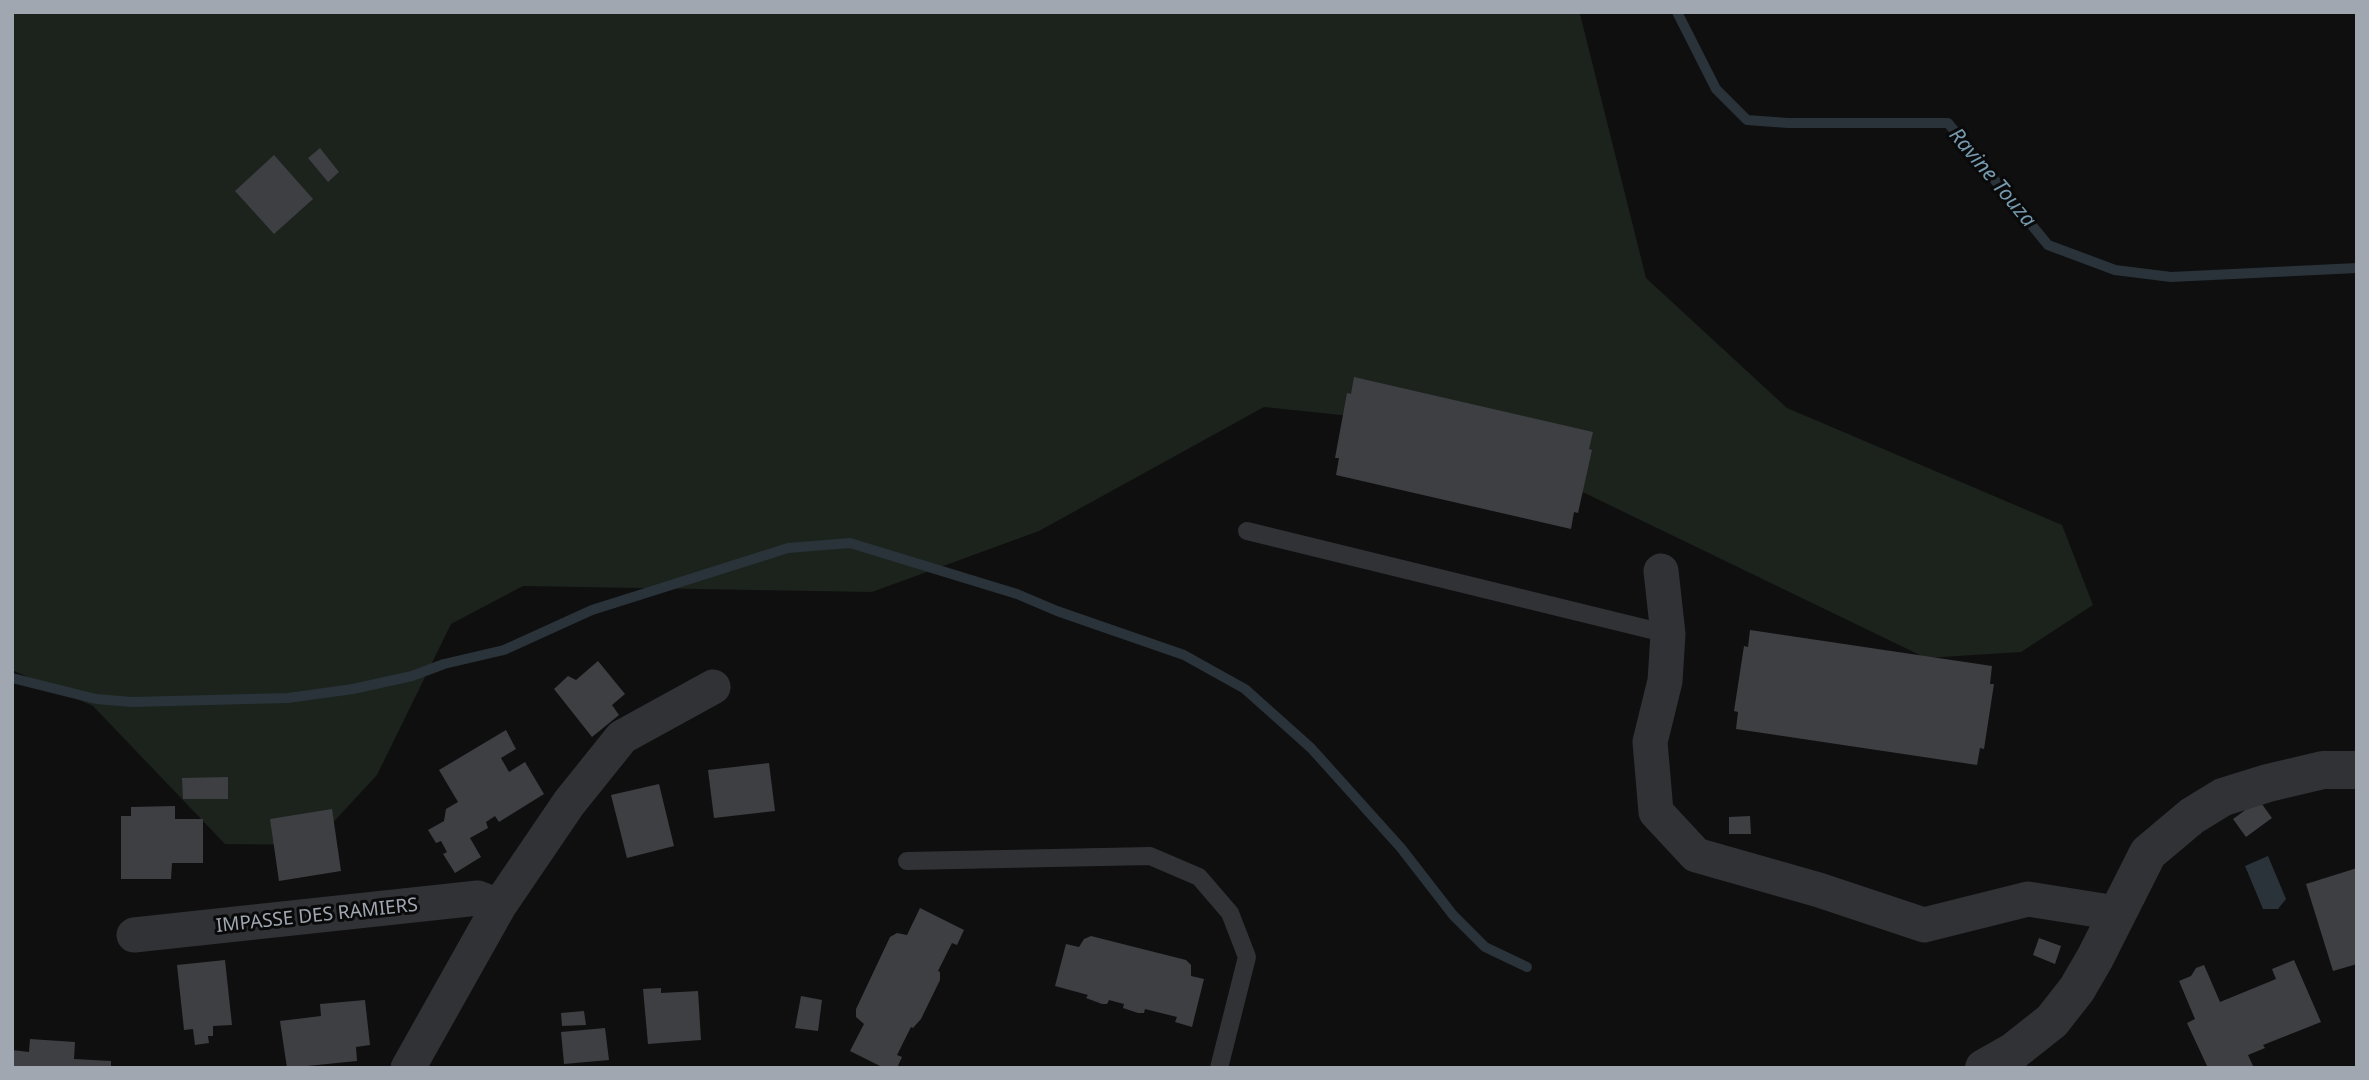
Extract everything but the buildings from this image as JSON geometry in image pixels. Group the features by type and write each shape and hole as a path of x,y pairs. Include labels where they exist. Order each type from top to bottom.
{"street":[{"path":"1661,571 1668,634 1665,681 1650,742 1656,812 1696,855 1819,890 1924,925 2028,899 2116,913"},
{"path":"408,1068 499,906 569,803 622,737 713,687"},
{"path":"1984,1068 2014,1051 2052,1021 2077,989 2095,958 2148,853 2192,816 2223,797 2268,783 2323,770 2357,770"},
{"name":"IMPASSE DES RAMIERS","path":"134,935 478,898 499,906"}],"lane":[{"path":"1247,531 1668,634"},
{"path":"907,861 1150,856 1199,877 1230,913 1247,957 1219,1068"}],"shaded area":[{"path":"12,12 1582,12 1580,14 1646,278 1787,408 2062,525 2093,605 2021,652 1926,658 1446,426 1264,407 1039,531 872,592 523,586 451,624 377,775 312,845 225,844 93,706 12,670"},
{"path":"2268,856 2286,899 2278,909 2263,909 2245,866"}],"waterway":[{"name":"Ravine Touza","path":"1677,12 1716,89 1747,120 1788,123 1948,123 2048,245 2115,270 2171,277 2357,268"},
{"path":"12,678 96,699 132,702 288,698 353,689 412,676 444,664 504,650 592,610 788,548 850,543 1017,594 1057,611 1184,655 1245,689 1311,748 1401,848 1453,915 1485,947 1527,967"}]}
